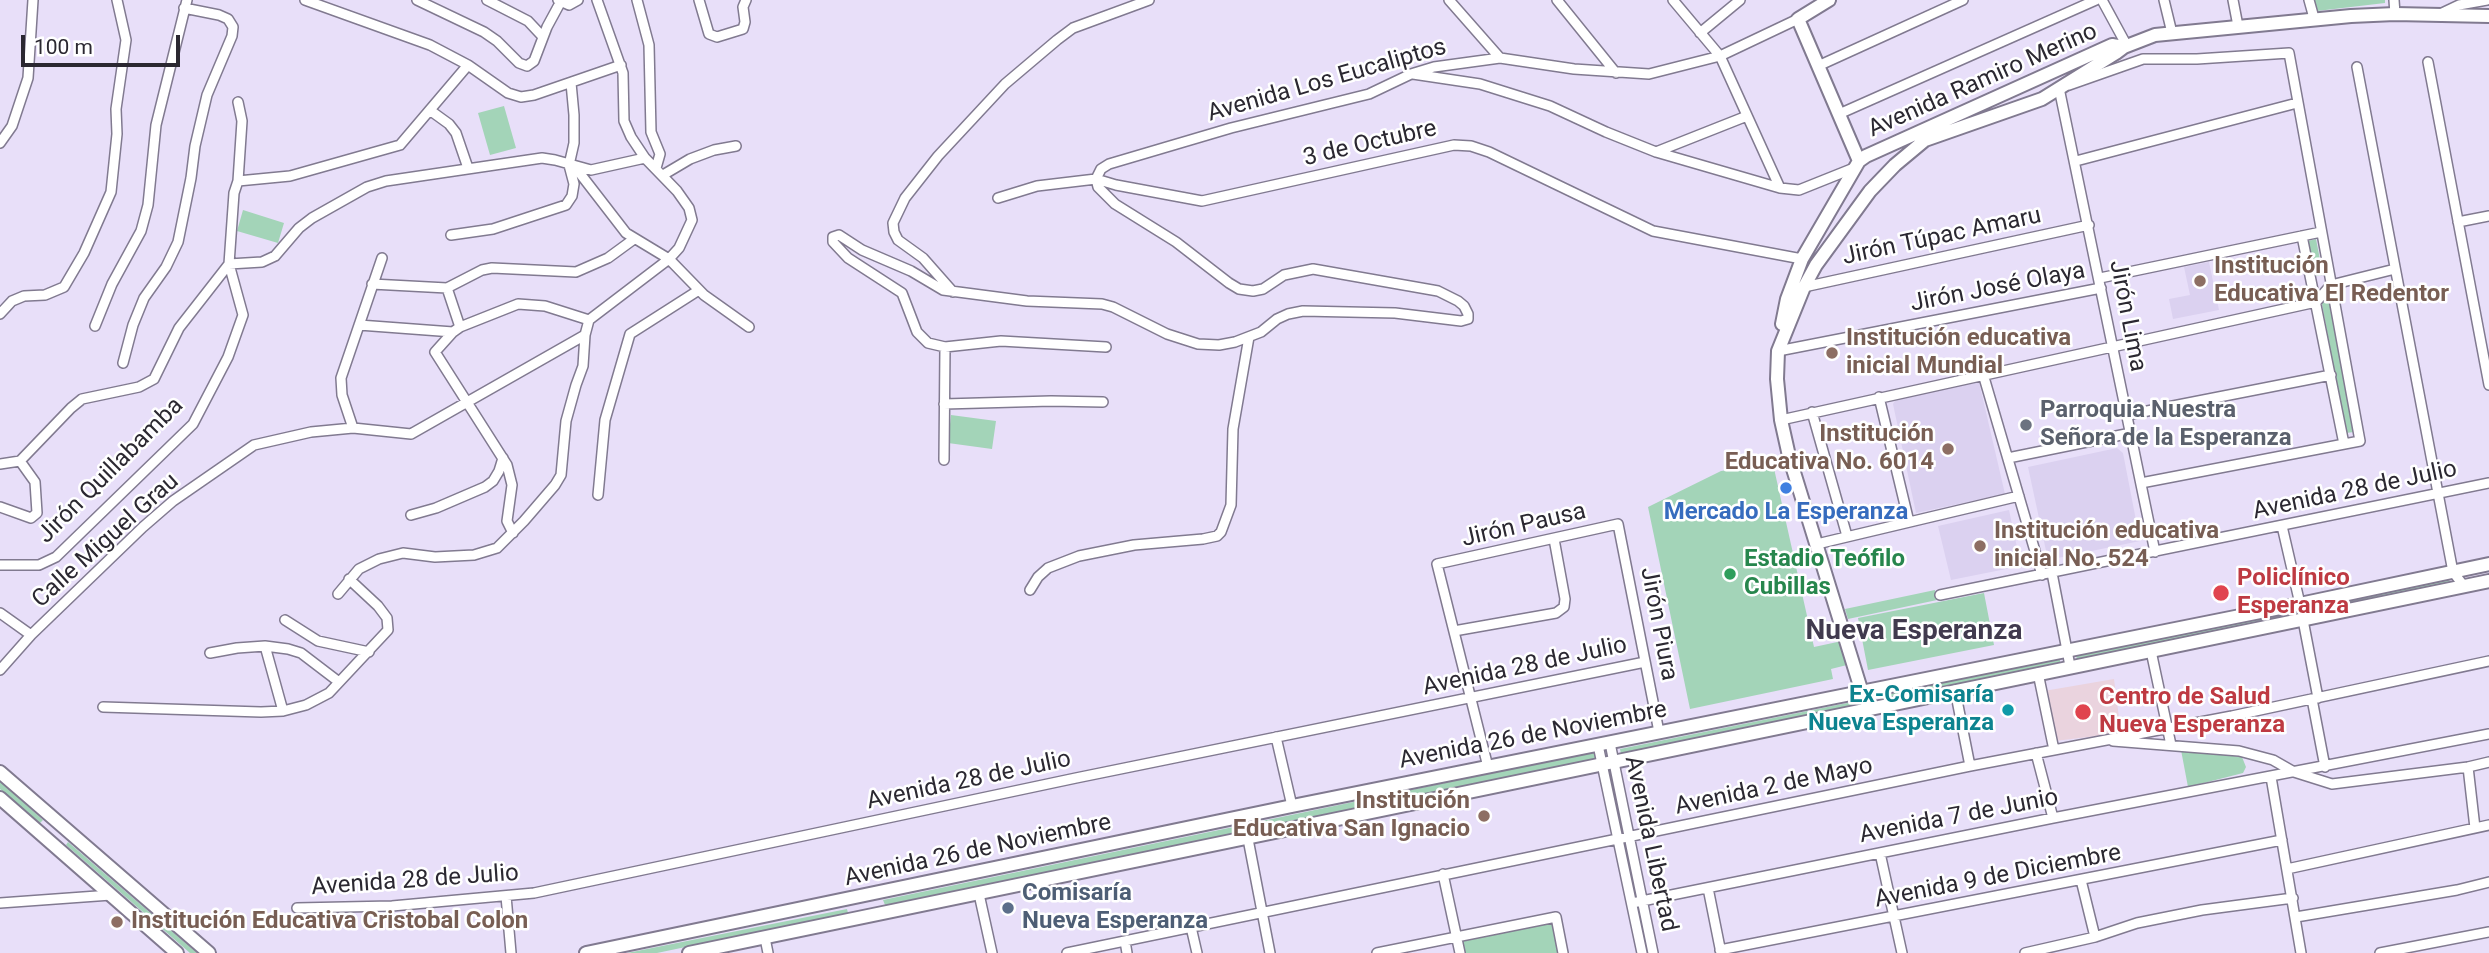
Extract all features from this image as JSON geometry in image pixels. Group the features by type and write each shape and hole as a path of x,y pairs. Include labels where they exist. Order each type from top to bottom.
{"main road":[{"path":"1829,0 1798,19 1839,114 1856,165"},
{"name":"Avenida Ramiro Merino","path":"1778,351 1816,265 1870,191 1921,142 2042,99 2125,46 2155,35 2314,18 2396,5 2440,14 2489,16"},
{"name":"Avenida Ramiro Merino","path":"1868,709 1789,456 1781,420 1777,379 1778,351 1787,299 1802,259 1856,165 1866,156 2112,45 2125,46"},
{"name":"Avenida 26 de Noviembre","path":"586,953 1292,806 2489,564"},
{"name":"Avenida 26 de Noviembre","path":"689,953 2489,581"},
{"path":"0,772 209,953"},
{"path":"0,798 177,953"},
{"path":"48,841 62,825"},
{"path":"860,897 865,918"}],"street":[{"path":"0,143 12,126 28,78 33,0"},
{"path":"0,314 12,301 24,296 45,295 64,287 84,253 111,192 117,134 116,109 126,40 117,0"},
{"path":"305,0 430,45 468,65 508,93 521,97 621,65"},
{"path":"416,0 484,32 497,40 519,63 527,66 534,61 559,1 569,5 578,0"},
{"path":"487,0 528,21 542,37"},
{"path":"338,594 359,569 379,559 403,553 435,558 474,555 497,548 513,533 561,475 566,421 583,366 589,320 669,259 679,248 692,220 689,208 645,158 624,121 621,65 597,0"},
{"path":"637,0 649,45 651,132 660,154 660,172"},
{"path":"699,0 709,34 718,37 743,29 743,7 746,0"},
{"path":"954,293 923,258 898,240 893,223 905,198 938,156 1005,84 1073,27 1149,0"},
{"path":"1450,0 1500,58"},
{"path":"1557,0 1616,73"},
{"path":"1673,0 1720,56 1780,188"},
{"path":"1700,33 1740,0"},
{"path":"1818,66 1963,0"},
{"path":"1839,114 2096,0"},
{"path":"2102,0 2125,46"},
{"path":"2164,0 2172,33"},
{"path":"2233,0 2238,26"},
{"path":"2309,0 2314,18"},
{"path":"2440,14 2459,5 2487,0"},
{"path":"95,327 112,284 127,260 148,205 156,125 186,4 219,15 228,19 233,27 232,36 207,95 178,242 166,267 144,298 133,325 123,363"},
{"name":"Avenida Los Eucaliptos","path":"998,198 1037,186 1097,179 1101,169 1109,164 1210,134 1369,94 1411,74 1434,67 1500,58 1616,73 1649,74 1720,56 1798,19"},
{"path":"2061,87 2143,59 2288,52 2360,441 2141,483"},
{"path":"2428,62 2489,385"},
{"path":"239,181 290,176 400,145 468,65"},
{"path":"2357,66 2453,572 2464,586"},
{"path":"1411,74 1480,84 1550,106 1656,152 1780,188 1799,190 1856,165"},
{"path":"451,235 494,229 566,205 572,196 574,184 574,115 570,83"},
{"name":"Jirón Lima","path":"2061,87 2155,552"},
{"name":"Jirón Quillabamba","path":"0,565 38,565 56,556 193,424 228,357 243,316 229,264 234,193 239,181 242,121 237,102"},
{"path":"2076,161 2297,103"},
{"path":"431,111 449,124 456,133 468,168"},
{"path":"1656,152 1747,116"},
{"name":"3 de Octubre","path":"1097,179 1202,201 1454,145 1471,146 1663,234 1802,259"},
{"path":"660,172 714,150 736,146"},
{"path":"0,464 20,461 82,400 139,387 154,379 179,328 229,264 262,262 275,256 299,228 312,218 367,187 386,181 542,158 591,170 645,158"},
{"path":"572,166 611,217 634,239 669,259 699,290 749,327"},
{"path":"1097,179 1098,187 1115,204 1167,236 1239,289 1263,289 1284,275 1313,269 1438,292 1458,301 1468,314 1468,319 1461,321 1395,313 1303,311 1277,318 1261,332 1249,337 1219,345 1198,344 1183,341 1102,304 1027,301 943,290 911,271 862,250 839,235 833,237 833,242 848,258 902,293 921,337 935,346 1001,341 1106,347"},
{"path":"2458,222 2489,216"},
{"name":"Jirón Túpac Amaru","path":"1804,287 2089,225"},
{"name":"Jirón José Olaya","path":"1778,351 2100,283 2321,232"},
{"path":"2302,236 2344,444"},
{"path":"372,284 447,288 492,268 576,272 608,258 634,239"},
{"path":"353,428 342,396 341,378 382,258"},
{"path":"1781,420 2316,302 2331,285 2396,268"},
{"path":"447,288 457,330"},
{"path":"598,495 605,420 630,334 699,290"},
{"path":"513,533 507,521 511,474 435,355 436,349 457,330 518,304 545,306 589,320"},
{"path":"359,325 457,330"},
{"path":"467,404 585,335"},
{"path":"1030,590 1048,568 1079,556 1134,545 1217,537 1221,533 1231,505 1233,429 1249,337"},
{"path":"944,460 945,346"},
{"path":"1983,374 2042,575"},
{"path":"2127,415 2331,375"},
{"path":"1879,397 1909,522"},
{"path":"944,404 1103,402"},
{"name":"Calle Miguel Grau","path":"0,670 31,635 173,501 254,444 311,432 353,428 411,433 467,404"},
{"path":"1812,412 1847,536"},
{"path":"2008,457 2130,433"},
{"path":"411,515 436,508 485,487 499,471 503,458"},
{"path":"0,507 31,518 37,513 34,482 20,461"},
{"name":"Avenida 28 de Julio","path":"1940,595 2489,483"},
{"path":"1817,544 2019,496"},
{"name":"Jirón Pausa","path":"1454,631 1437,564 1618,524"},
{"name":"Jirón Piura","path":"1618,524 1659,732"},
{"path":"2282,526 2300,604"},
{"path":"1488,767 1454,631 1556,613 1564,607 1565,599 1554,539"},
{"path":"2052,573 2070,666"},
{"path":"103,707 284,711 329,693 383,638 389,624 378,606 349,579"},
{"path":"0,613 31,635"},
{"path":"285,620 318,641 369,652"},
{"path":"2302,620 2325,767"},
{"path":"210,653 265,646 288,649 300,653 340,682"},
{"path":"265,646 284,711"},
{"path":"2151,652 2171,745"},
{"name":"Avenida 2 de Mayo","path":"1066,953 2489,661"},
{"name":"Avenida 28 de Julio","path":"297,908 392,906 534,893 1645,662"},
{"path":"2038,673 2054,750"},
{"path":"1955,690 1970,766"},
{"name":"Avenida 7 de Junio","path":"1632,903 2489,734"},
{"path":"1276,737 1292,806"},
{"path":"2101,741 2239,751 2273,760 2294,772"},
{"name":"Avenida Libertad","path":"1604,744 1653,951"},
{"path":"2036,753 2053,818"},
{"name":"Avenida 7 de Junio","path":"2294,772 2332,784 2489,762"},
{"path":"2468,767 2475,828"},
{"path":"2271,777 2301,953"},
{"path":"2287,869 2489,825"},
{"name":"Avenida Libertad","path":"1625,837 1639,952"},
{"path":"1248,838 1270,953"},
{"name":"Avenida 9 de Diciembre","path":"1721,952 2282,840"},
{"path":"1880,853 1902,953"},
{"path":"1443,874 1460,953"},
{"path":"2081,880 2095,937"},
{"path":"2296,917 2457,890 2489,882"},
{"path":"1707,888 1721,952"},
{"path":"979,894 992,953"},
{"path":"0,903 111,895"},
{"path":"506,896 511,953"},
{"path":"2025,953 2189,912 2292,898"},
{"path":"1377,953 1556,917 1563,953"},
{"path":"1191,927 1197,953"},
{"path":"2379,953 2489,932"},
{"path":"765,938 768,953"},
{"path":"1125,941 1127,953"},
{"path":"1639,952 1653,951"}],"shaded area":[{"name":"Institución Educativa El Redentor","path":"2209,262 2219,310 2173,319 2169,299 2190,295 2184,267"},
{"name":"Institución Educativa No. 6014","path":"1979,382 2005,494 1916,513 1893,404 1896,399"},
{"path":"2117,448 2123,453 2140,541 2048,560 2028,467"},
{"name":"Institución educativa inicial No. 524","path":"2009,510 2021,566 1951,580 1938,526"},
{"name":"Centro de Salud Nueva Esperanza","path":"2114,679 2121,733 2055,741 2044,691"}],"green space":[{"path":"2314,0 2385,0 2385,3 2317,11"},
{"path":"504,106 516,148 490,155 478,113"},
{"path":"243,210 284,223 278,243 237,231"},
{"path":"2316,239 2323,275 2315,276 2308,241"},
{"path":"2327,296 2354,432 2346,433 2321,299"},
{"path":"951,415 996,421 992,449 948,443"},
{"name":"Estadio Teófilo Cubillas","path":"1773,464 1814,647 1842,641 1847,665 1831,669 1833,679 1690,709 1648,507 1721,471"},
{"path":"2449,578 2450,584 2077,660 2076,655"},
{"path":"1935,590 1937,600 1848,619 1845,609"},
{"path":"1984,593 1994,645 1868,670 1858,618"},
{"path":"2060,658 2060,662 1881,701 1880,696"},
{"path":"1852,702 1853,706 1621,754 1620,749"},
{"path":"2181,750 2242,757 2246,767 2243,773 2188,787"},
{"path":"1598,751 1600,758 885,905 883,900"},
{"path":"0,781 43,820 40,823 0,789"},
{"path":"68,842 197,953 190,953 66,845"},
{"path":"847,909 848,913 657,953 627,953"},
{"path":"1554,922 1559,953 1461,953 1459,942"}],"place":[{"name":"Institución Educativa El Redentor","path":"2200,281"},
{"name":"Institución educativa inicial Mundial","path":"1832,353"},
{"name":"Parroquia Nuestra Señora de la Esperanza","path":"2026,425"},
{"name":"Institución Educativa No. 6014","path":"1948,449"},
{"name":"Mercado La Esperanza","path":"1786,488"},
{"name":"Institución educativa inicial No. 524","path":"1980,546"},
{"name":"Estadio Teófilo Cubillas","path":"1730,574"},
{"name":"Policlínico Esperanza","path":"2221,593"},
{"name":"Ex-Comisaría Nueva Esperanza","path":"2008,710"},
{"name":"Centro de Salud Nueva Esperanza","path":"2083,712"},
{"name":"Institución Educativa San Ignacio","path":"1484,816"},
{"name":"Comisaría Nueva Esperanza","path":"1008,908"},
{"name":"Institución Educativa Cristobal Colon","path":"117,922"}],"district":[{"name":"Nueva Esperanza","path":"1914,632"}]}
